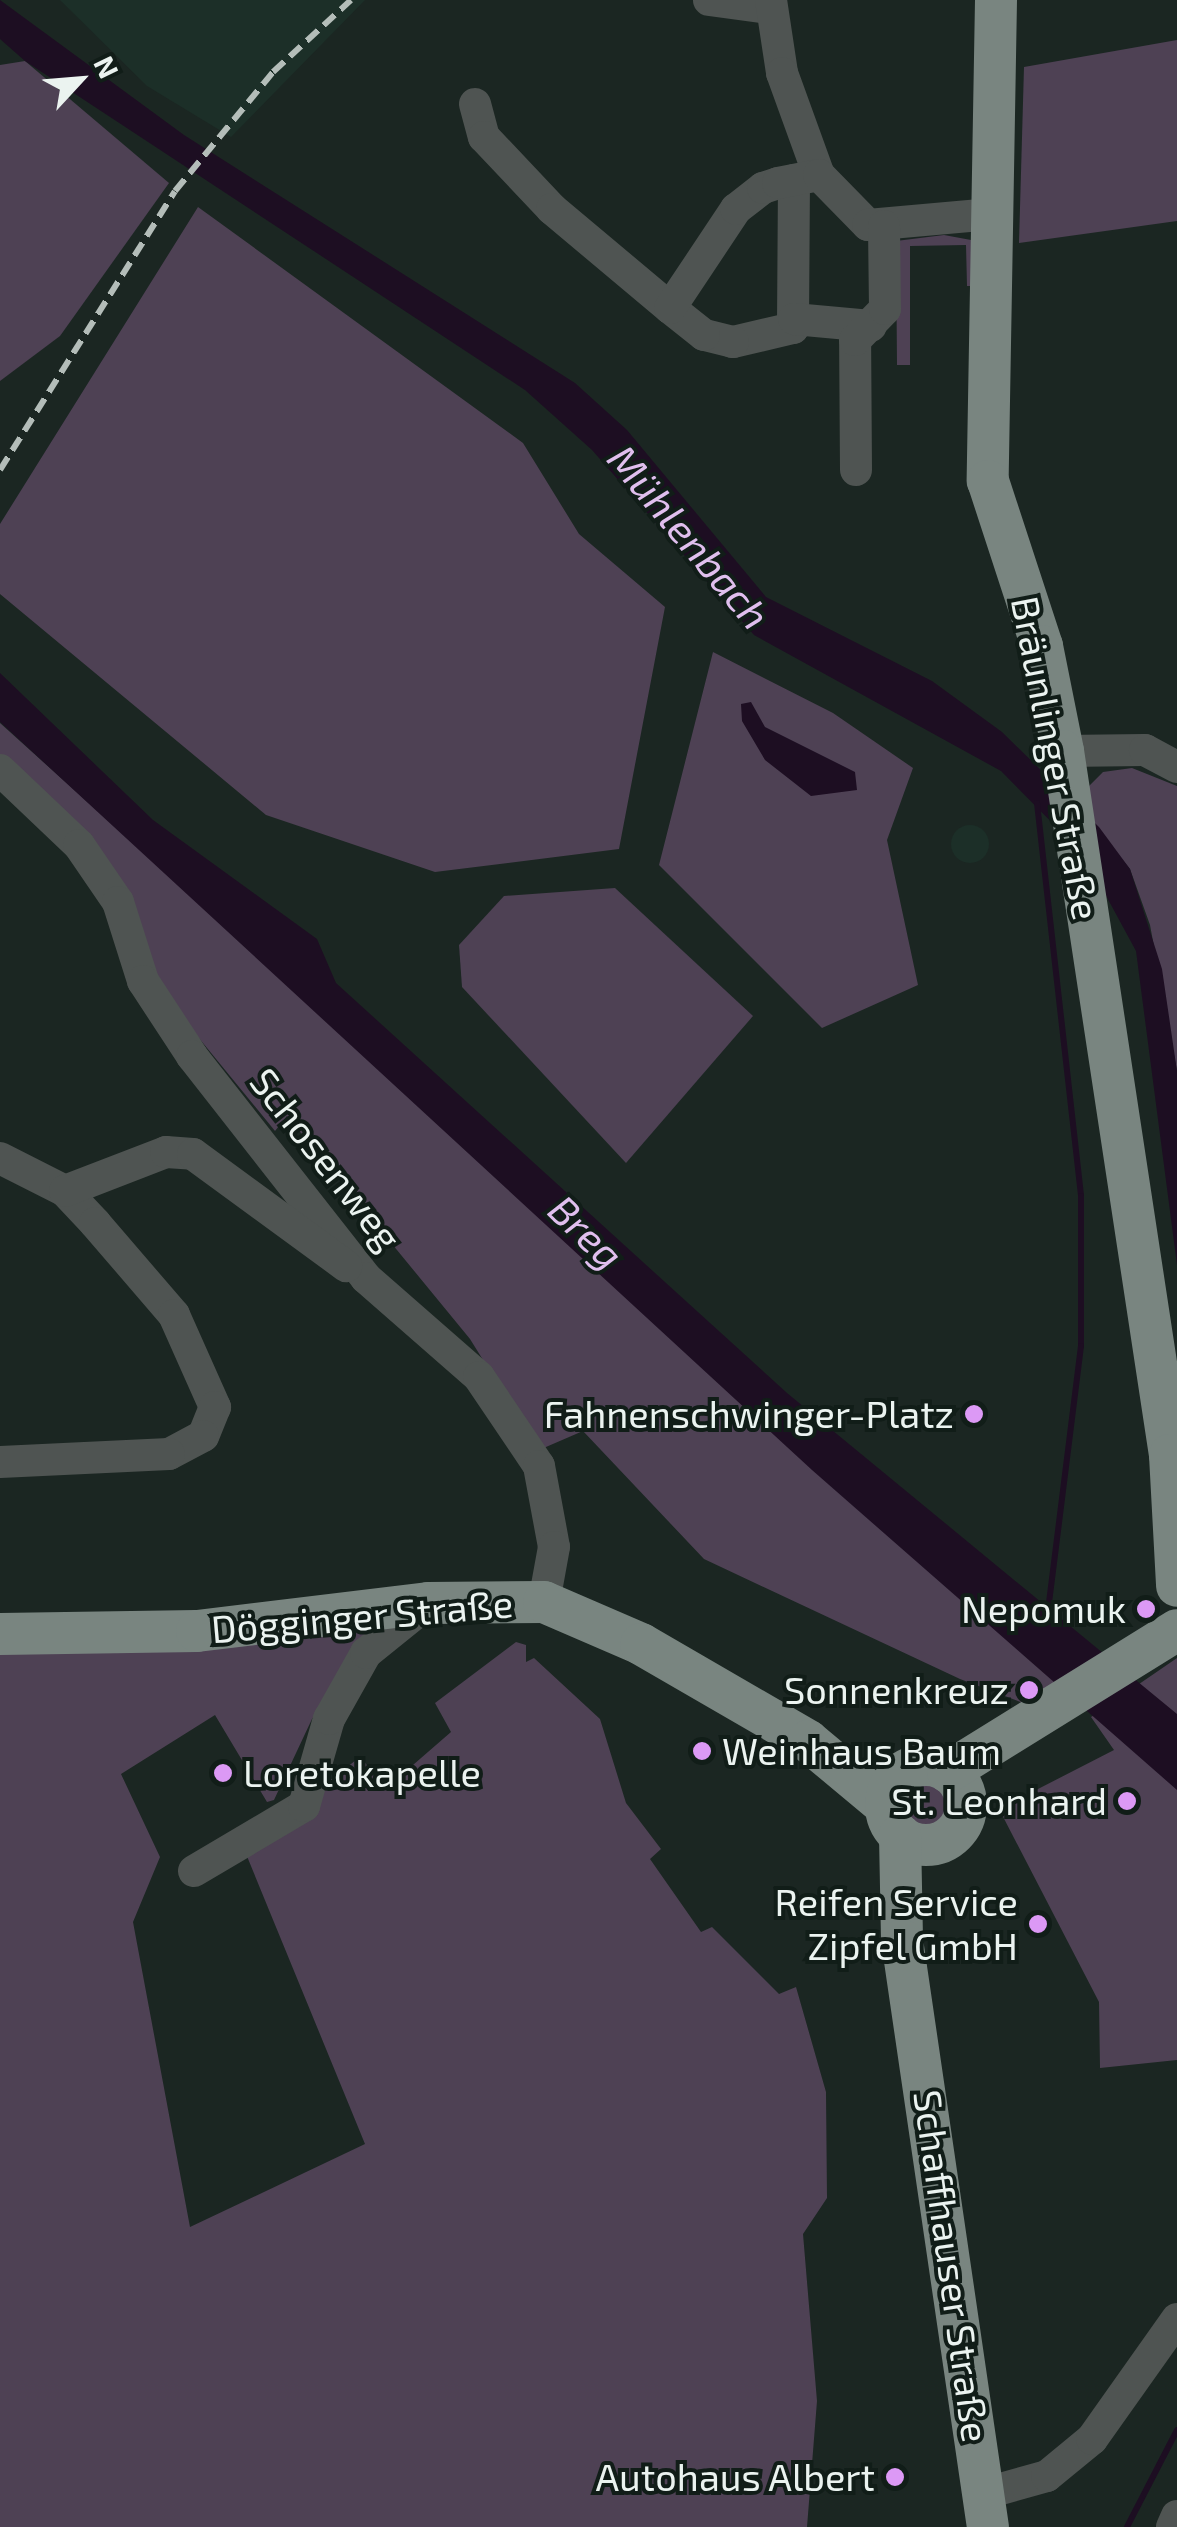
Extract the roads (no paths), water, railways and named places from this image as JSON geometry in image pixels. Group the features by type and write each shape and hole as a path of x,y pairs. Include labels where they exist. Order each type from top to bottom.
{"main road":[{"name":"Bräunlinger Straße","path":"996,0 988,481 1042,646 1086,883 1174,1464 1177,1586"},
{"name":"Dögginger Straße","path":"0,1634 197,1631 428,1602 544,1602 641,1644 924,1805"},
{"path":"924,1805 1165,1638"},
{"name":"Schaffhauser Straße","path":"924,1805 902,1940 918,2004 986,2510"}],"street":[{"path":"475,104 484,137 552,209 704,335 733,342 782,334 794,319 806,177 770,4 709,0"},
{"path":"806,177 852,216 884,226 992,214"},
{"path":"670,308 748,196 806,177"},
{"path":"856,470 855,340 885,310 884,226"},
{"path":"794,319 871,326"},
{"path":"1066,770 1145,750 1177,767"},
{"name":"Schosenweg","path":"0,770 79,845 118,902 143,981 192,1056 366,1278 479,1377 539,1466 554,1547 544,1602"},
{"path":"65,1190 166,1152 193,1154 366,1278"},
{"path":"0,1158 65,1190 174,1315 215,1407 203,1436 169,1454 0,1462"},
{"path":"194,1872 304,1806 329,1718 366,1653 428,1602"},
{"path":"986,2510 1048,2476 1092,2439 1177,2318"},
{"path":"1172,2527 1177,2516"}],"water":[{"name":"Mühlenbach","path":"0,0 184,135 575,383 627,430 766,597 932,681 1002,732 1099,827 1130,869 1162,969 1177,1071 1177,1265 1136,951 1084,855 1001,771 754,635 592,450 525,390 25,61 0,39"},
{"name":"Breg","path":"0,673 153,820 317,939 336,983 787,1393 1177,1714 1177,1790 812,1470 0,722"},
{"path":"751,702 765,727 855,772 857,790 811,796 765,760 742,721 741,704"}],"waterway":[{"path":"1037,803 1081,1196 1081,1346 1048,1610"},
{"path":"1127,2527 1177,2430"}],"railway":[{"path":"0,470 175,191 273,72 351,0"}],"place":[{"name":"Fahnenschwinger-Platz","path":"974,1414"},
{"name":"Nepomuk","path":"1146,1609"},
{"name":"Sonnenkreuz","path":"1029,1690"},
{"name":"Weinhaus Baum","path":"702,1751"},
{"name":"Loretokapelle","path":"223,1773"},
{"name":"St. Leonhard","path":"1127,1801"},
{"name":"Reifen Service Zipfel GmbH","path":"1038,1924"},
{"name":"Autohaus Albert","path":"895,2477"}]}
